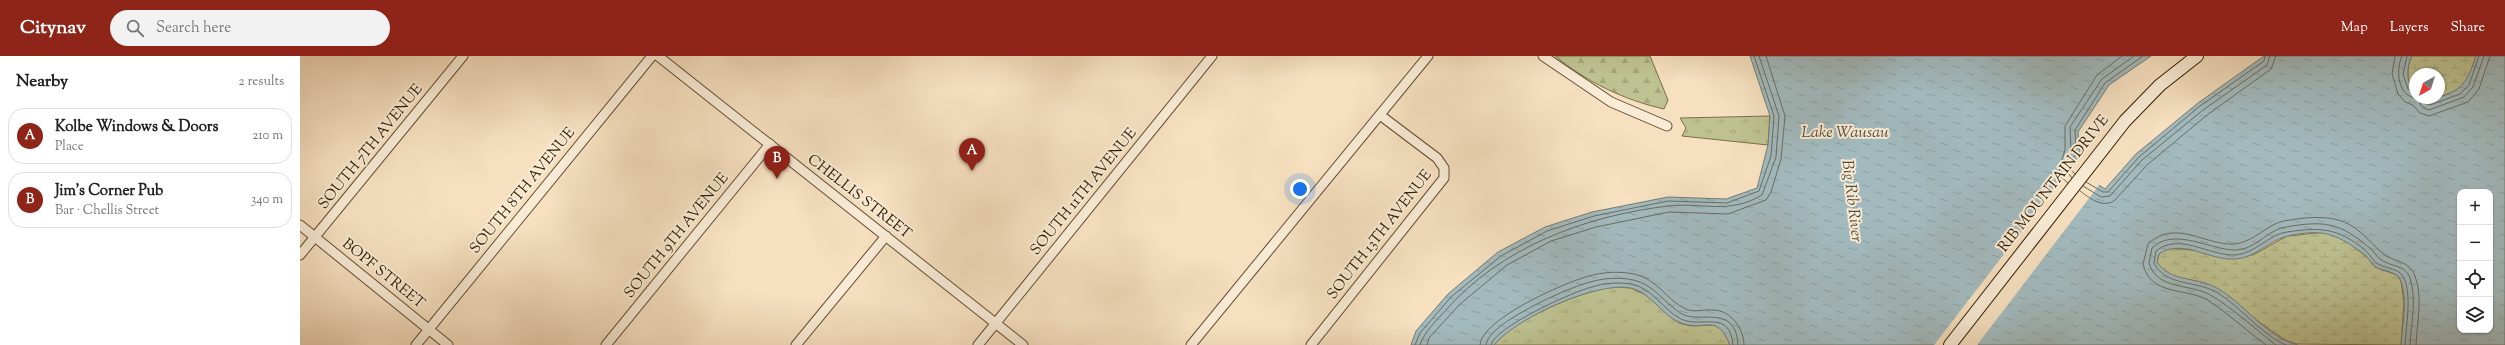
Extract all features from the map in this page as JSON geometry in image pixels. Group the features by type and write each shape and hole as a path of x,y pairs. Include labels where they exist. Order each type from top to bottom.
{"main road":[{"name":"RIB MOUNTAIN DRIVE","path":"1950,345 2104,147 2140,104 2167,79 2197,56"}],"street":[{"name":"SOUTH 7TH AVENUE","path":"300,255 463,56"},
{"name":"SOUTH 8TH AVENUE","path":"416,345 652,56"},
{"name":"CHELLIS STREET","path":"658,56 1023,345"},
{"name":"SOUTH 11TH AVENUE","path":"978,345 1212,56"},
{"path":"1191,345 1428,56"},
{"path":"1542,56 1611,102 1667,126"},
{"name":"SOUTH 13TH AVENUE","path":"1311,345 1444,178 1444,168 1437,158 1380,115"},
{"name":"SOUTH 9TH AVENUE","path":"606,345 770,144"},
{"name":"BOPF STREET","path":"300,226 448,345"},
{"path":"796,345 886,236"}],"green space":[{"path":"1555,56 1650,56 1668,100 1664,109 1635,101 1593,82"},
{"path":"2412,56 2476,56 2468,78 2455,91 2445,95 2445,68 2409,68 2409,81 2408,69"},
{"path":"1770,116 1768,145 1682,136 1686,128 1680,118"},
{"path":"2326,232 2344,239 2368,258 2375,267 2397,275 2401,281 2404,302 2401,345 2296,344 2285,340 2201,282 2176,277 2162,270 2157,262 2159,254 2167,248 2253,255 2287,236"},
{"path":"1611,287 1631,288 1646,295 1679,323 1691,326 1714,325 1724,330 1730,345 1494,345 1517,325 1548,308 1581,295"}],"water":[{"path":"1750,56 2151,56 2109,85 2078,132 2080,151 2074,169 2105,189 2136,154 2198,103 2264,56 2412,56 2408,69 2409,104 2445,104 2445,95 2455,91 2464,82 2476,56 2505,56 2505,345 2401,345 2404,296 2401,281 2397,275 2379,269 2366,256 2347,242 2330,235 2311,233 2281,238 2243,258 2226,259 2196,251 2177,248 2159,254 2157,262 2169,273 2208,284 2226,293 2275,335 2298,345 1980,345 1972,341 1961,340 1954,345 1730,345 1725,335 1715,326 1697,326 1681,323 1669,316 1645,295 1638,291 1631,288 1616,287 1598,290 1579,296 1538,313 1520,324 1494,345 1411,345 1416,331 1448,294 1498,252 1545,227 1592,212 1668,197 1726,199 1757,188 1768,145 1770,116"}],"pier":[{"path":"2082,153 2076,168 2100,184 1977,345 1961,342 1957,345 1934,345"}],"place":[{"name":"Kolbe Windows & Doors","path":"972,171"},
{"name":"Jim's Corner Pub","path":"777,179"}],"water label":[{"name":"Lake Wausau","path":"1845,133"},
{"name":"Big Rib River","path":"1851,201"}]}
